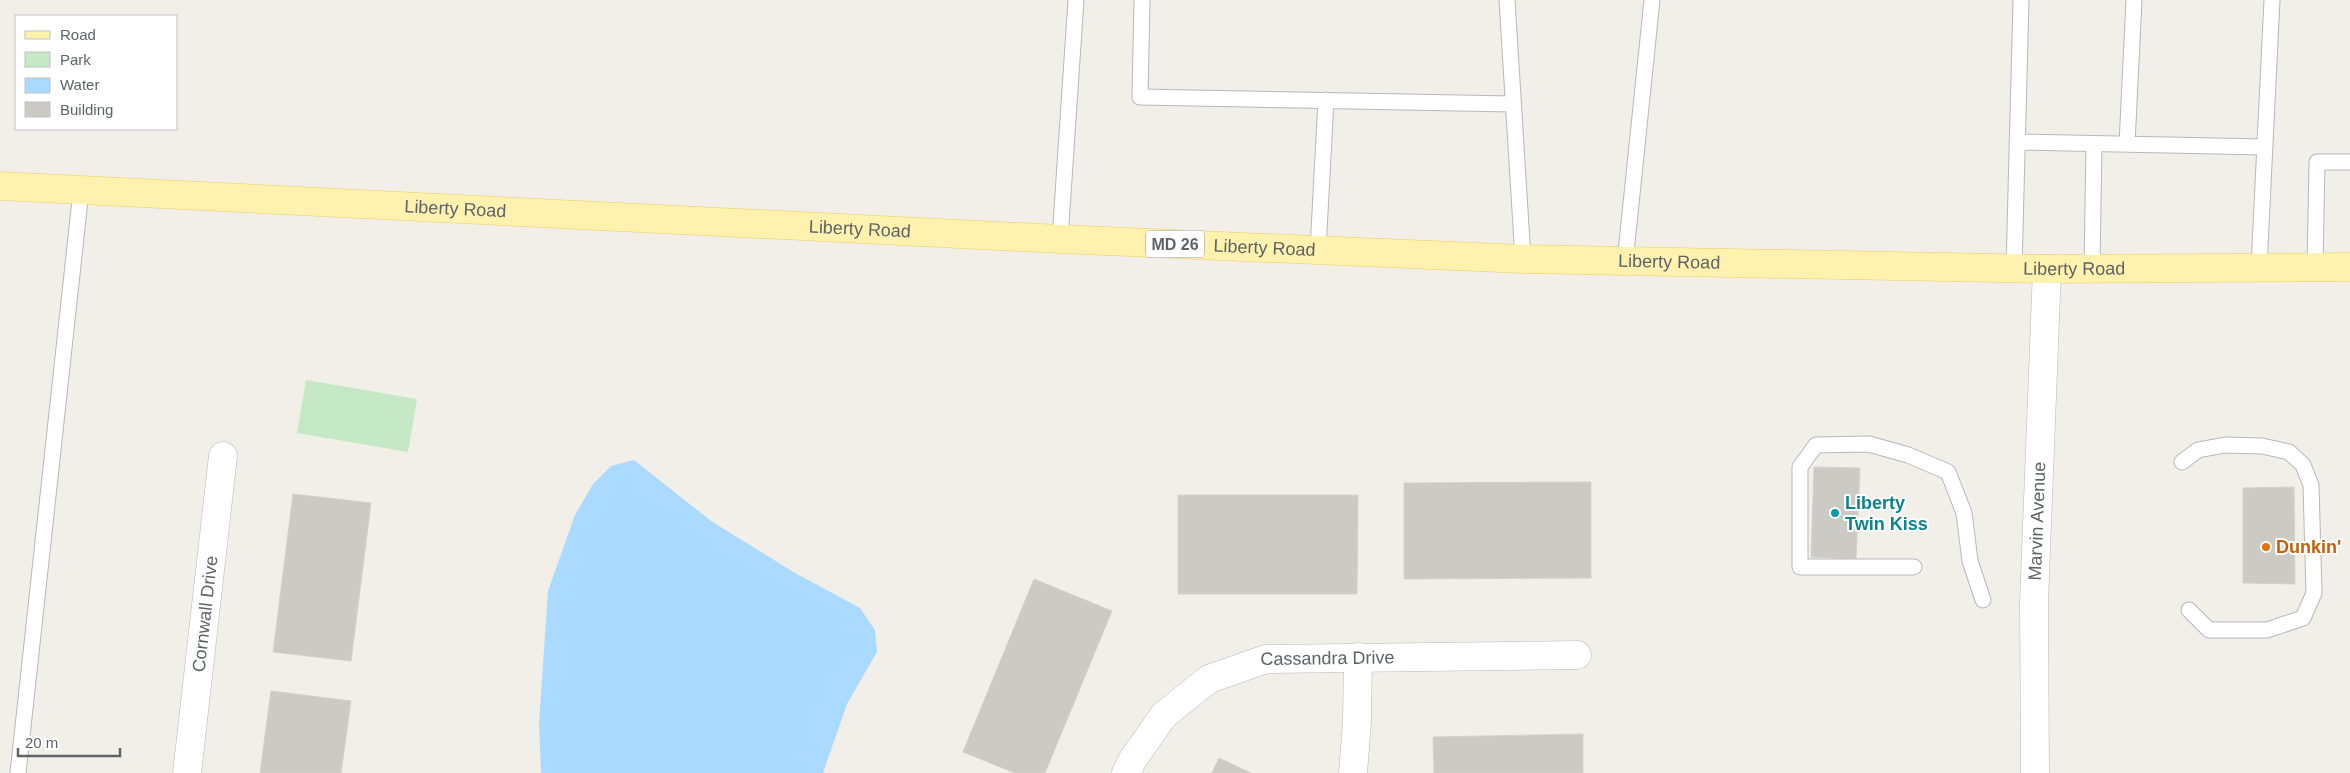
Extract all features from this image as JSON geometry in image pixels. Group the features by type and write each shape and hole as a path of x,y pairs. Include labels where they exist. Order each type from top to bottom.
{"main road":[{"name":"Liberty Road","path":"0,186 1060,239 1522,259 2047,269 2350,267"}],"street":[{"name":"Marvin Avenue","path":"2035,773 2034,602 2047,269"},
{"name":"Cornwall Drive","path":"187,773 223,456"},
{"name":"Cassandra Drive","path":"1126,773 1133,759 1164,714 1209,679 1266,658 1577,655"},
{"path":"1353,773 1357,722 1358,657"}],"lane":[{"path":"1060,239 1076,0"},
{"path":"1142,0 1140,97 1513,104"},
{"path":"1507,0 1522,259"},
{"path":"1625,262 1652,0"},
{"path":"2014,268 2021,0"},
{"path":"2127,144 2134,0"},
{"path":"2259,267 2272,0"},
{"path":"1318,250 1326,100"},
{"path":"2017,142 2265,146"},
{"path":"2092,268 2094,144"},
{"path":"2315,267 2317,162 2350,162"},
{"path":"18,773 80,191"},
{"path":"1914,567 1800,567 1800,466 1816,445 1869,444 1908,455 1948,472 1964,513 1970,561 1983,600"},
{"path":"2182,462 2198,450 2225,445 2262,446 2289,452 2302,465 2311,485 2314,593 2303,618 2267,630 2209,630 2189,610"}],"green space":[{"path":"306,380 417,399 408,452 297,433"}],"water":[{"path":"634,460 711,521 795,573 860,608 875,630 877,652 847,704 823,773 541,773 539,723 548,591 575,515 593,484 611,466"}],"building":[{"name":"Liberty Twin Kiss","path":"1814,467 1860,468 1856,559 1811,557"},
{"path":"1591,482 1591,578 1404,579 1404,483"},
{"path":"2294,487 2295,584 2243,583 2243,488"},
{"path":"293,494 371,503 351,661 273,652"},
{"path":"1178,495 1358,495 1357,594 1178,594"},
{"path":"1034,579 1112,611 1045,773 1015,773 963,752"},
{"path":"271,691 351,701 341,773 260,773"},
{"path":"1583,734 1583,773 1434,773 1433,737"},
{"path":"1219,758 1251,773 1212,773"}],"place":[{"name":"Liberty Twin Kiss","path":"1835,513"},
{"name":"Dunkin'","path":"2266,547"}]}
